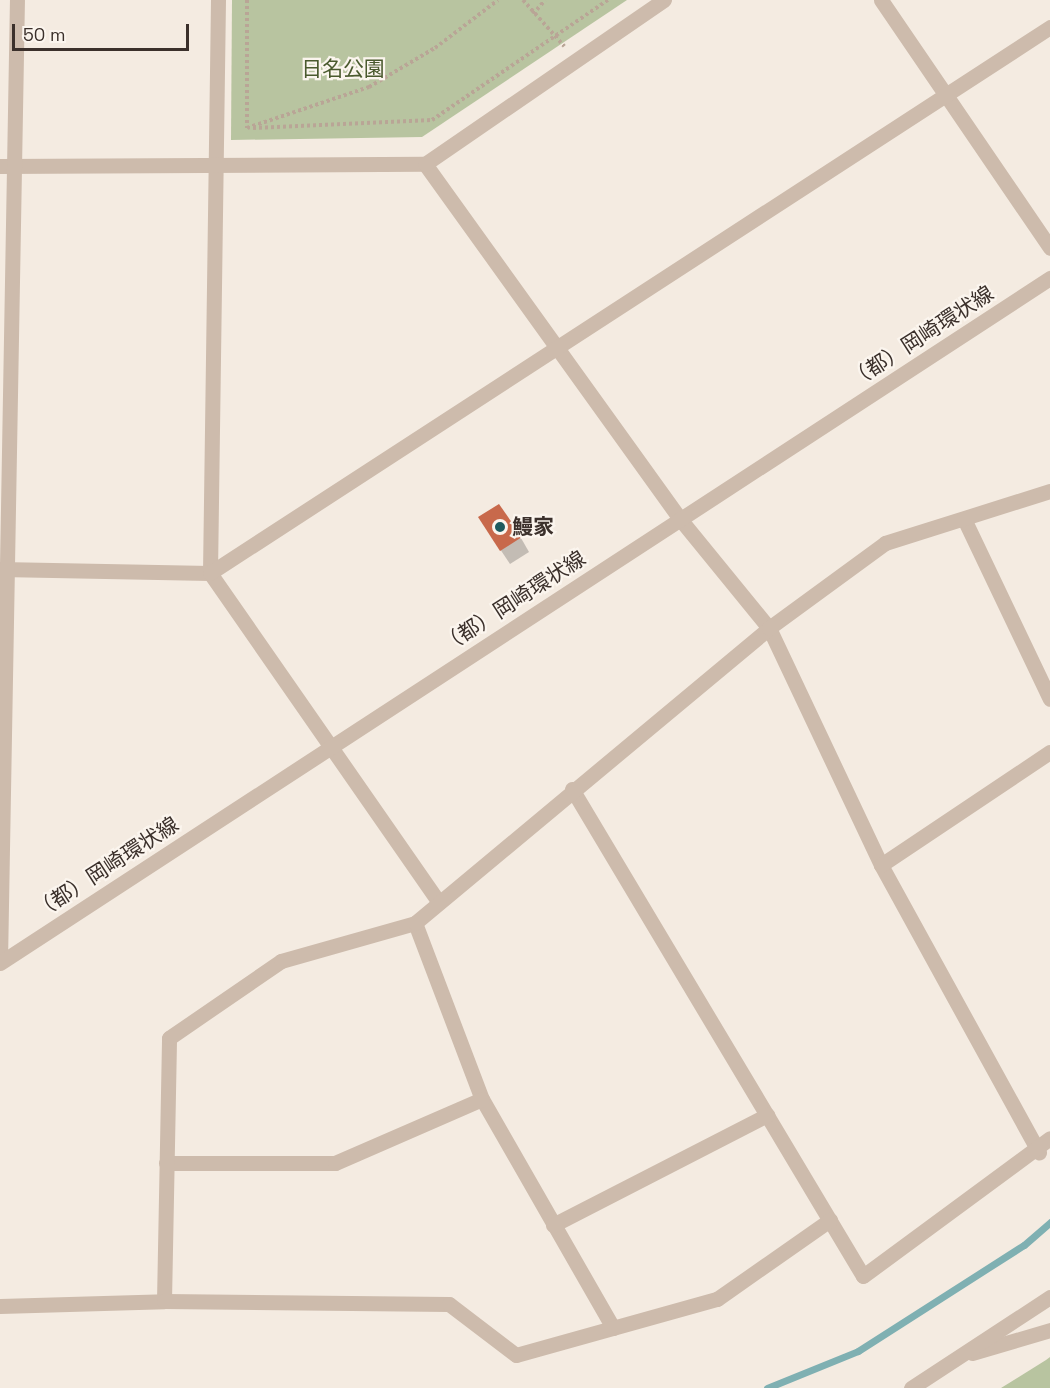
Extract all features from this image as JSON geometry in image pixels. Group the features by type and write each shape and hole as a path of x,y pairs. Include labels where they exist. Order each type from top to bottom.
{"street":[{"path":"0,975 7,166 16,0"},
{"path":"218,0 210,573 439,902"},
{"path":"7,166 425,164 664,0"},
{"path":"881,0 1050,248"},
{"path":"4,569 210,573 1050,27"},
{"path":"425,164 680,519 770,628 881,865 1039,1152"},
{"name":"（都）岡崎環状線","path":"0,962 1050,278"},
{"path":"164,1301 169,1038 281,961 415,923 572,789 770,628 885,543 965,521 1050,491"},
{"path":"965,521 1050,699"},
{"path":"881,865 1050,752"},
{"path":"572,789 863,1276 1039,1152 1050,1138"},
{"path":"415,923 482,1100 613,1328"},
{"path":"166,1163 335,1163 482,1100"},
{"path":"554,1225 766,1115"},
{"path":"0,1306 164,1301 449,1304 516,1355 717,1299 830,1220"},
{"path":"911,1388 1050,1297"},
{"path":"957,1358 1050,1330"}],"path":[{"path":"247,0 247,128"},
{"path":"247,128 369,87 435,48 498,0"},
{"path":"523,0 576,59"},
{"path":"533,15 545,0"},
{"path":"247,128 432,120 608,0"}],"green space":[{"name":"日名公園","path":"232,0 627,0 422,137 231,140"},
{"path":"1050,1357 1050,1388 1001,1388 1046,1360"}],"building":[{"name":"鰻家","path":"499,504 522,537 500,551 478,517"}],"waterway":[{"path":"767,1388 858,1351 1024,1245 1050,1222"}],"place":[{"name":"鰻家","path":"500,527"}]}
